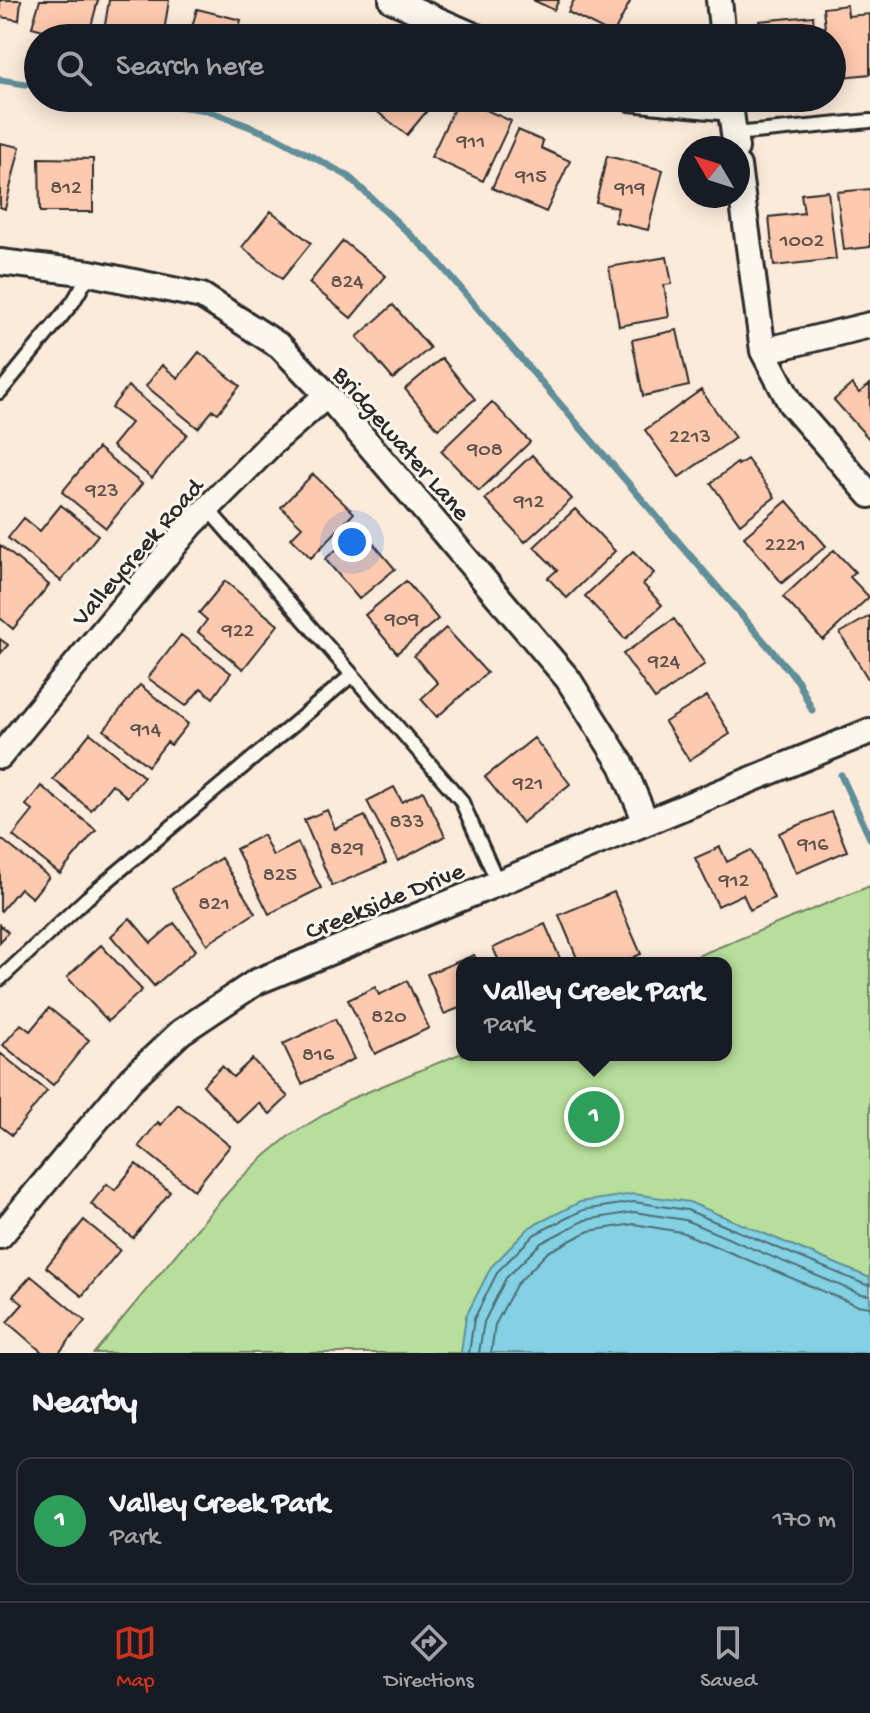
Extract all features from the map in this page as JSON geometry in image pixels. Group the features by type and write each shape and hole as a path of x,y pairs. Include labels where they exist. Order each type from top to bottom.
{"street":[{"path":"392,0 447,24"},
{"path":"719,0 722,24"},
{"path":"731,112 734,136"},
{"path":"744,208 763,351 791,404 870,495"},
{"name":"Bridgewater Lane","path":"0,262 90,273 202,296 280,346 327,395 568,679 622,765 646,822"},
{"path":"763,351 870,325"},
{"name":"Valleycreek Road","path":"0,756 191,525 272,443 327,395"},
{"name":"Creekside Drive","path":"0,1236 131,1079 181,1032 256,982 870,731"}],"lane":[{"path":"750,139 870,121"},
{"path":"0,392 73,302 90,273"},
{"path":"207,508 461,800 498,883"},
{"path":"0,979 87,898 352,675"}],"green space":[{"path":"870,886 870,1353 94,1353 238,1181 289,1136 348,1100 456,1055 456,1061 732,1061 732,957 695,957"}],"water":[{"path":"634,1194 689,1202 870,1278 870,1353 461,1353 466,1316 491,1267 530,1227 580,1202"}],"building":[{"path":"0,0 21,0 19,20 0,17"},
{"path":"40,0 98,0 92,24 33,24"},
{"path":"109,0 169,0 165,24 105,24"},
{"path":"533,0 559,0 554,10"},
{"path":"574,0 631,0 619,24 591,24 568,12"},
{"path":"847,5 848,16 870,14 870,74 846,77 846,24 825,24 823,8"},
{"path":"197,9 241,20 240,24 193,24"},
{"path":"813,16 814,24 759,24 759,21"},
{"path":"378,112 426,112 407,135"},
{"path":"452,112 491,112 511,121 483,181 431,157"},
{"path":"518,130 543,141 541,148 570,161 546,212 492,188"},
{"path":"0,143 20,147 5,209 0,207"},
{"path":"607,156 663,170 648,230 615,222 618,208 596,202"},
{"path":"39,158 93,159 93,212 40,212"},
{"path":"870,189 870,247 844,250 837,192"},
{"path":"828,191 836,259 774,266 769,217 804,213 801,194"},
{"path":"271,211 311,243 282,279 242,247"},
{"path":"343,241 386,276 351,318 309,283"},
{"path":"667,257 672,284 664,285 669,317 619,326 609,267"},
{"path":"393,305 430,348 393,379 357,337"},
{"path":"677,330 689,386 643,396 632,340"},
{"path":"199,352 240,386 218,413 213,410 198,428 146,386 162,365 178,378"},
{"path":"442,358 475,399 438,429 405,389"},
{"path":"852,384 859,393 870,384 870,440 834,400"},
{"path":"128,386 187,434 152,478 112,446 131,423 111,408"},
{"path":"701,390 735,438 679,477 645,430"},
{"path":"492,402 530,442 479,491 441,451"},
{"path":"98,448 142,484 106,528 62,492"},
{"path":"532,455 572,499 525,542 485,499"},
{"path":"747,459 775,497 740,524 711,483"},
{"path":"313,474 354,513 311,558 291,538 302,527 281,507"},
{"path":"787,501 826,546 782,583 744,537"},
{"path":"61,505 98,535 61,581 8,538 24,518 40,531"},
{"path":"575,509 615,551 567,598 548,578 557,570 534,547"},
{"path":"361,529 395,569 359,599 325,559"},
{"path":"0,545 49,585 13,629 0,618"},
{"path":"834,550 855,572 850,577 869,597 823,640 783,597"},
{"path":"633,551 654,573 643,584 662,605 625,639 585,596"},
{"path":"225,581 278,625 243,669 198,632 207,620 199,613"},
{"path":"406,581 438,619 397,653 365,615"},
{"path":"870,616 870,682 840,633"},
{"path":"674,619 705,664 655,699 623,654"},
{"path":"446,628 487,673 437,717 421,699 438,683 414,656"},
{"path":"181,635 231,673 213,698 201,688 186,706 148,678"},
{"path":"0,639 8,645 0,654"},
{"path":"140,685 188,724 171,745 167,742 148,766 104,730"},
{"path":"707,696 730,734 689,760 665,722"},
{"path":"90,733 144,777 127,797 112,784 91,810 53,779"},
{"path":"534,738 570,784 522,823 485,777"},
{"path":"41,786 96,830 60,874 13,836 33,811 26,805"},
{"path":"394,787 402,802 423,791 445,836 398,861 367,801"},
{"path":"327,810 335,829 365,816 386,863 332,886 304,820"},
{"path":"831,812 847,851 796,873 779,833"},
{"path":"263,835 273,856 298,843 321,888 269,914 236,849"},
{"path":"0,838 49,877 32,898 20,888 1,911 0,910"},
{"path":"720,847 727,862 751,850 774,898 750,910 743,894 718,906 695,858"},
{"path":"221,858 255,913 207,944 172,889"},
{"path":"614,892 641,954 634,957 576,957 559,915"},
{"path":"130,918 151,943 174,923 196,950 154,986 111,936"},
{"path":"545,924 559,957 497,957 493,948"},
{"path":"0,925 8,932 0,942"},
{"path":"101,945 142,990 108,1021 67,977"},
{"path":"456,962 456,1009 444,1014 427,974"},
{"path":"407,981 429,1028 375,1054 348,1000 375,987 379,995"},
{"path":"49,1008 89,1040 53,1085 3,1045 21,1024 30,1031"},
{"path":"335,1019 354,1059 302,1084 283,1044"},
{"path":"0,1053 47,1091 12,1135 0,1126"},
{"path":"252,1059 288,1097 270,1114 259,1103 238,1123 203,1085 222,1066 233,1077"},
{"path":"178,1104 230,1146 194,1190 139,1146 158,1122 161,1125"},
{"path":"136,1164 170,1192 133,1238 91,1204 107,1184 115,1190"},
{"path":"84,1220 120,1250 82,1296 46,1267"},
{"path":"31,1276 85,1321 59,1353 43,1353 7,1322 23,1304 13,1296"}],"waterway":[{"path":"0,80 24,84"},
{"path":"211,112 274,136 348,176 433,256 798,681 812,710"},
{"path":"841,775 870,838"}],"place":[{"name":"Valley Creek Park","path":"594,1117"}]}
